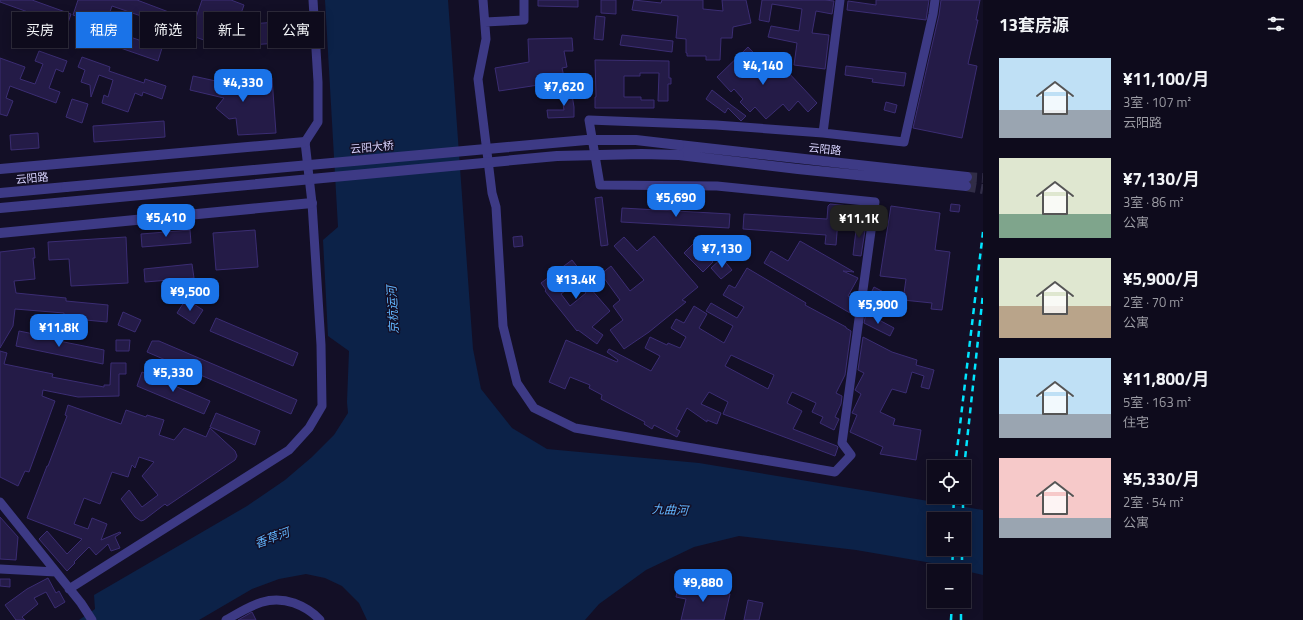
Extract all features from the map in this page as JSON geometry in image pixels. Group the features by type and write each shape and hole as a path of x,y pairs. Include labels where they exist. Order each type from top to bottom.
{"street":[{"path":"70,589 289,450 309,428 322,406 321,345 312,203 305,142 318,122 318,82 313,0"},
{"path":"483,0 486,39 478,79 492,193 496,208 503,326 517,383 534,408 575,428 835,472 851,455 842,443 875,202 717,186 600,185 589,120 716,125 823,133 904,142 935,0"},
{"path":"485,22 524,20 524,0"},
{"path":"823,133 840,0"},
{"name":"云阳大桥","path":"66,187 586,140 636,140 679,150"},
{"path":"0,169 305,142"},
{"path":"0,208 558,156 642,154 679,150"},
{"name":"云阳路","path":"679,150 798,170 967,181"},
{"name":"云阳路","path":"0,193 66,187"},
{"path":"0,233 312,203"},
{"path":"0,502 81,603 92,620"},
{"path":"0,569 56,572"},
{"path":"226,620 260,602 267,600 283,600 301,605 312,611 320,620"}],"water":[{"path":"325,0 448,0 473,349 481,389 512,428 547,449 699,463 927,501 927,504 947,504 983,510 983,575 971,572 971,564 936,564 856,550 739,536 694,547 646,570 599,604 585,620 367,620 359,603 342,586 325,578 306,574 279,579 252,589 199,620 79,620 95,609 94,595 247,506 285,480 312,457 334,435 348,413 349,351 328,336 323,240 338,227"}],"building":[{"path":"0,0 32,0 65,12 28,12 0,2"},
{"path":"78,0 137,0 169,12 140,12 140,16 112,6 110,12 76,12 76,16 73,15"},
{"path":"202,0 231,0 244,5 242,12 204,12 204,40 196,37 196,18"},
{"path":"538,0 578,0 578,7 538,6"},
{"path":"601,0 616,0 616,14 601,13"},
{"path":"634,0 661,3 662,0 703,0 703,9 723,11 722,0 746,0 751,23 733,27 732,38 721,38 720,60 706,60 706,56 687,56 686,39 676,38 678,16 632,10"},
{"path":"762,0 834,1 832,14 816,11 812,33 829,35 825,69 794,65 797,43 768,37 771,26 799,31 802,9 772,4 769,22 759,20"},
{"path":"876,0 929,0 926,20 847,10 848,1 876,5"},
{"path":"941,0 980,0 976,20 978,20 968,64 977,66 962,138 913,128 939,15"},
{"path":"68,13 71,14 68,23"},
{"path":"596,16 605,17 603,40 594,39"},
{"path":"260,23 268,23 268,44 260,44"},
{"path":"622,35 673,41 672,52 620,45"},
{"path":"132,38 140,40 140,48 162,48 158,61 121,48 132,48"},
{"path":"572,38 573,51 564,51 567,67 562,68 565,81 499,91 495,68 529,62 528,39"},
{"path":"748,47 777,77 786,70 817,103 808,112 798,101 789,111 783,104 766,119 755,107 750,112 740,102 743,99 734,89 731,92 717,77"},
{"path":"39,51 67,61 63,72 56,69 49,88 60,92 56,103 10,86 6,98 13,101 7,116 0,114 0,58 25,67 20,79 35,84 43,64 35,61"},
{"path":"82,57 110,67 109,71 144,83 145,79 166,86 162,99 143,92 142,96 135,93 128,112 102,103 104,95 108,97 113,80 99,75 91,97 90,85 81,82 85,70 78,67"},
{"path":"595,60 669,61 669,78 671,78 671,84 668,84 668,101 658,101 659,73 640,73 640,76 624,76 624,97 641,97 641,100 654,100 654,108 595,108"},
{"path":"846,66 906,73 904,86 872,82 873,79 845,75"},
{"path":"193,76 234,85 233,80 272,78 276,133 238,135 236,118 229,119 216,108 224,98 190,90"},
{"path":"571,89 574,117 548,118 547,110 564,110 561,91"},
{"path":"712,90 746,116 741,121 728,108 725,113 706,99"},
{"path":"72,99 88,104 82,123 66,117"},
{"path":"886,102 897,105 895,113 884,110"},
{"path":"164,121 165,137 94,142 93,126"},
{"path":"38,133 39,148 11,150 10,135"},
{"path":"602,197 608,245 601,246 595,198"},
{"path":"830,204 860,207 860,210 839,208 836,245 825,244 826,235 743,229 744,214 827,219 828,206"},
{"path":"951,204 960,205 959,212 950,211"},
{"path":"891,206 940,213 935,250 950,252 942,310 931,309 932,303 903,300 906,279 880,276"},
{"path":"622,208 730,214 729,228 621,222"},
{"path":"857,222 866,224 861,256 853,255"},
{"path":"190,230 191,243 142,247 141,234"},
{"path":"255,230 258,267 216,270 213,233"},
{"path":"522,236 523,246 514,247 513,237"},
{"path":"654,236 698,287 682,300 686,302 649,332 624,349 610,330 623,320 613,306 620,300 601,274 611,266 630,291 644,280 614,246 624,237 637,251"},
{"path":"126,237 128,283 71,286 69,259 49,260 48,242"},
{"path":"800,241 854,272 843,271 858,278 848,296 855,300 855,304 850,313 764,263 771,251 788,261"},
{"path":"694,243 713,262 703,272 684,253"},
{"path":"34,248 35,258 33,258 35,279 14,281 16,293 66,298 66,301 108,305 107,322 64,318 64,313 15,309 13,326 0,348 0,252"},
{"path":"722,258 732,270 721,279 711,268"},
{"path":"572,260 587,279 584,281 610,311 592,327 603,335 597,344 578,330 577,331 545,291 546,290 541,283","holes":["577,282 586,293 570,306 561,294"]},
{"path":"192,264 194,278 145,282 144,269"},
{"path":"747,268 806,303 805,305 851,331 845,375 836,393 842,396 841,404 835,417 839,419 834,430 820,423 823,417 812,412 816,403 792,392 787,403 802,411 793,429 837,446 835,456 723,414 728,402 709,392 701,404 721,413 717,424 707,420 707,422 687,408 676,429 680,431 677,437 654,425 652,429 644,424 645,422 601,399 602,395 589,388 590,385 570,377 565,389 549,382 566,340 617,362 618,360 607,352 609,349 651,371 660,356 645,348 650,337 667,345 668,343 680,348 686,337 671,328 676,319 684,323 694,306 707,314 699,328 724,343 733,326 706,311 711,303 737,318 744,307 723,295 729,285 735,288","holes":["731,355 774,375 768,389 725,366"]},
{"path":"874,287 899,300 893,312 868,299"},
{"path":"186,299 203,310 194,324 177,313"},
{"path":"123,312 141,320 135,332 118,325"},
{"path":"866,313 894,328 890,336 864,323"},
{"path":"216,318 298,353 293,366 210,331"},
{"path":"19,331 104,350 103,364 16,346"},
{"path":"863,337 892,352 917,360 916,365 934,370 929,389 921,387 924,376 912,372 906,393 892,389 880,412 895,419 893,425 921,430 916,460 880,454 883,447 850,432 857,415 852,413 861,394 855,390 864,373 858,370"},
{"path":"116,340 130,340 129,351 116,351"},
{"path":"152,341 159,341 297,400 291,414 147,352"},
{"path":"0,351 7,353 4,364 53,374 52,377 104,387 104,385 110,385 111,363 126,363 126,374 119,374 119,396 78,397 43,390 42,396 55,401 29,472 25,471 18,486 0,477"},
{"path":"142,372 210,401 204,414 137,386"},
{"path":"68,405 121,424 126,410 146,417 147,415 164,420 159,435 174,440 184,428 206,437 210,428 235,451 237,456 235,460 167,506 165,504 141,521 135,517 121,499 129,490 142,507 158,495 142,476 154,462 139,457 135,468 132,465 128,477 112,472 100,504 84,498 74,524 88,529 92,518 107,524 101,540 120,532 121,533 115,537 120,548 111,551 108,544 96,555 89,547 67,571 39,539 47,531 67,554 82,539 27,518 67,416 65,415"},
{"path":"216,413 260,431 255,445 210,427"},
{"path":"0,517 18,537 16,560 0,559"},
{"path":"48,578 56,593 59,591 65,602 55,608 46,592 34,598 38,604 22,617 25,620 16,620 5,605 27,589"},
{"path":"0,579 10,579 10,587 0,586"},
{"path":"679,583 730,594 724,620 681,620 686,599 676,597"},
{"path":"748,600 763,603 759,620 744,620"},
{"path":"252,612 256,620 238,620"}],"tunnel":[{"path":"967,177 983,178"},
{"path":"966,186 983,189"}],"railway":[{"path":"956,460 983,232"},
{"path":"965,460 983,294"},
{"path":"953,512 954,504"},
{"path":"963,504 963,512"},
{"path":"952,564 953,556"},
{"path":"962,556 962,564"},
{"path":"951,620 952,608"},
{"path":"961,608 961,620"}],"water label":[{"name":"京杭运河","path":"393,310"},
{"name":"九曲河","path":"670,510"},
{"name":"香草河","path":"272,538"}]}
